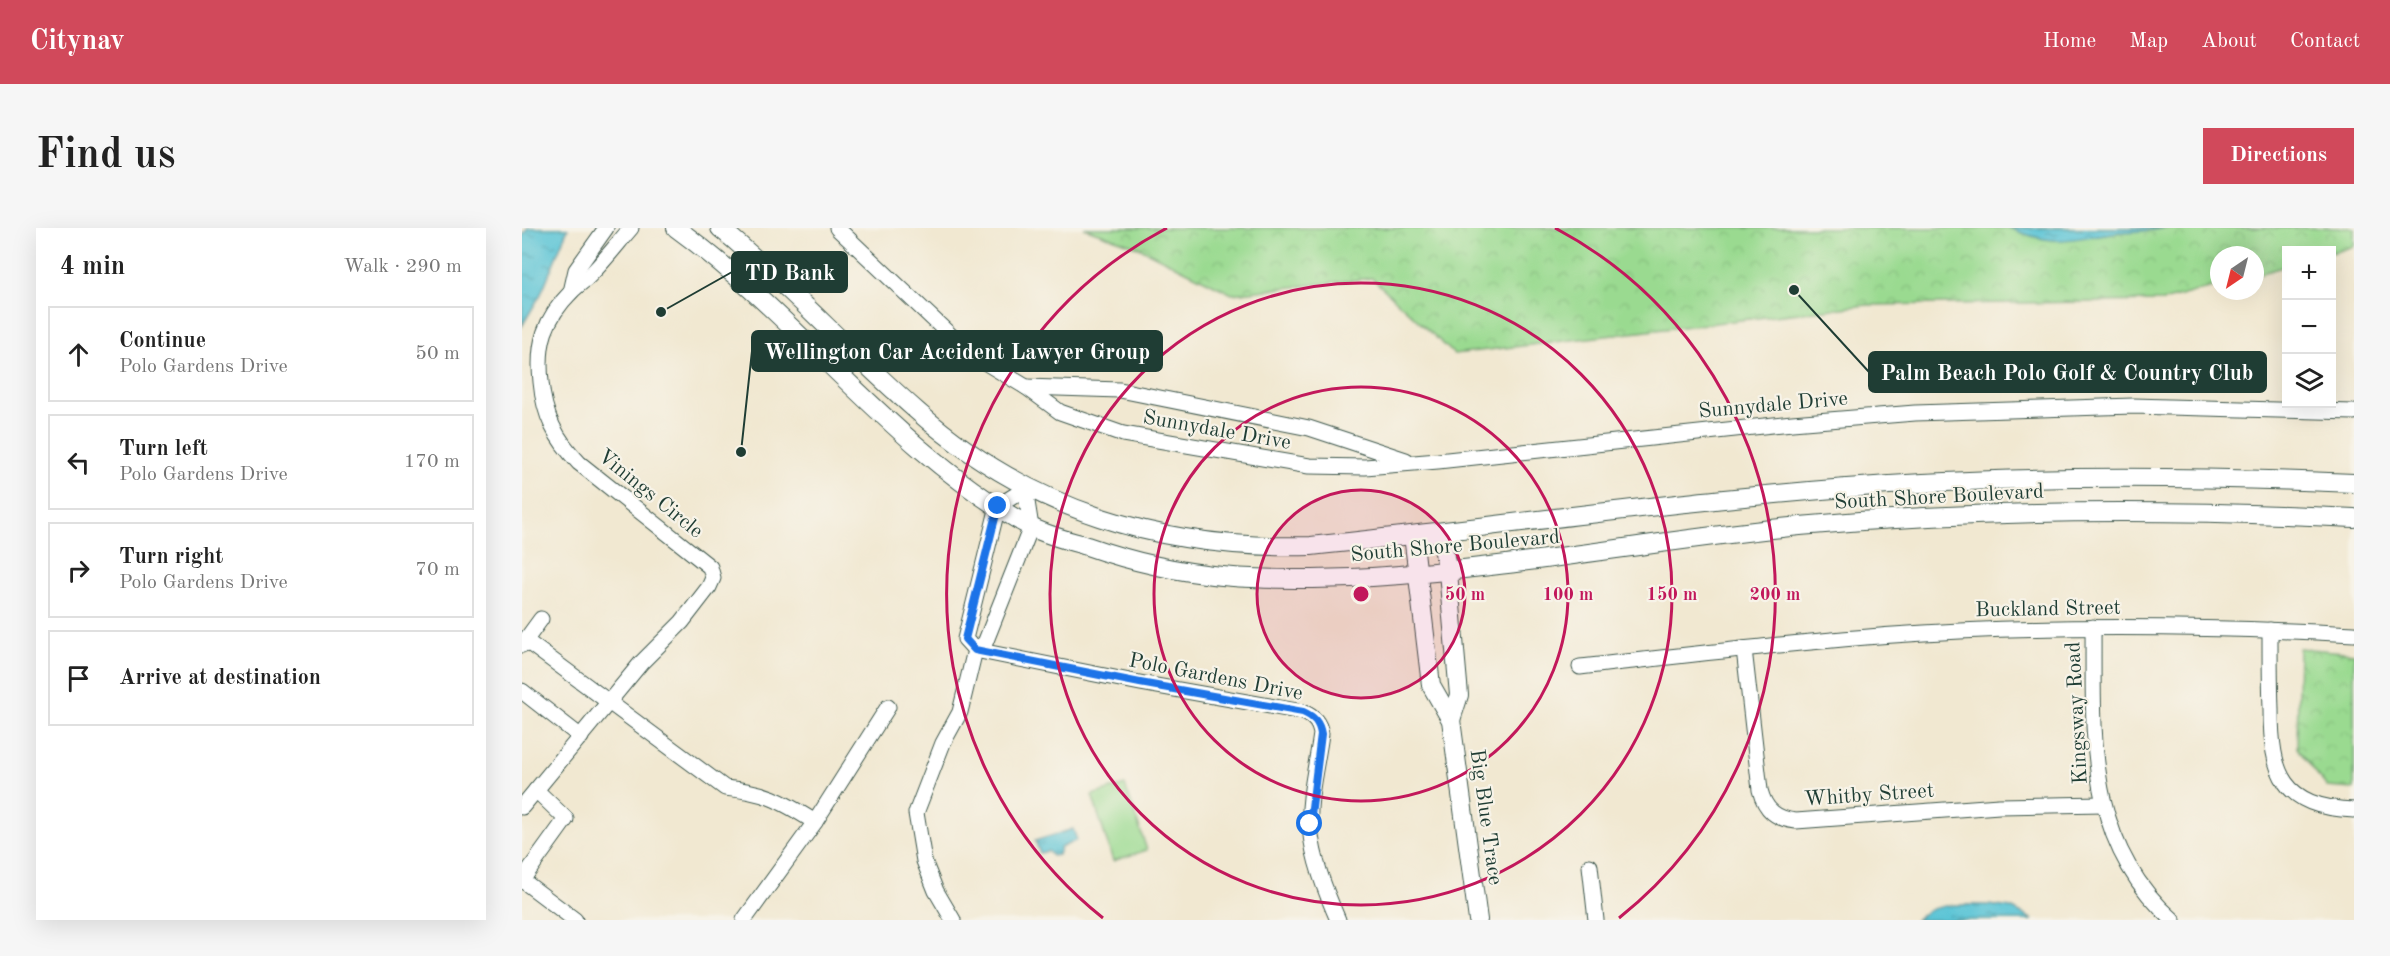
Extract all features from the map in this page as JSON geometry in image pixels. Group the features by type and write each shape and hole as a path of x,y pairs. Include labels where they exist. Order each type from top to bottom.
{"street":[{"name":"Vinings Circle","path":"571,292 576,270 606,228"},
{"name":"Vinings Circle","path":"522,807 641,663 682,622 709,588 713,578 710,567 579,463 564,447 547,418 539,363 541,338 549,321 571,292 591,274 631,228"},
{"name":"South Shore Boulevard","path":"676,228 742,282 910,441 943,468 1030,527 1146,565 1220,577 1274,581 1448,572 1807,526 1928,517 2143,511 2354,518"},
{"name":"South Shore Boulevard","path":"720,228 916,411 949,438 1025,489 1125,526 1186,540 1228,545 1311,546 1801,492 1923,483 2139,477 2354,483"},
{"name":"Sunnydale Drive","path":"837,228 968,352 996,371 1026,387 1060,412 1123,434 1309,466 1365,467 1792,423 1915,413 2133,406 2354,412"},
{"name":"Sunnydale Drive","path":"1026,387 1120,390 1309,428 1412,462"},
{"path":"953,920 936,891 924,861 916,813 943,743 960,712 975,650 985,643 1030,527 1025,489 998,506 965,639 975,650"},
{"name":"Big Blue Trace","path":"1440,533 1448,572 1459,695 1451,720"},
{"name":"Big Blue Trace","path":"1413,535 1431,685 1451,720 1478,920"},
{"path":"541,619 524,642 725,788 758,791 786,804 815,822"},
{"name":"Buckland Street","path":"1580,667 1744,649 1959,631 2093,627 2354,634"},
{"name":"Kingsway Road","path":"2093,627 2095,753 2103,804 2113,835 2127,864 2145,890 2173,920"},
{"path":"2270,630 2271,741 2279,773 2293,791 2312,803 2333,809 2354,810"},
{"name":"Whitby Street","path":"1744,649 1760,790 1768,809 1776,816 1797,821 1942,810 2103,804"},
{"name":"Polo Gardens Drive","path":"975,650 1303,712 1312,716 1319,724 1321,734 1310,824 1312,844 1319,873 1338,920"},
{"path":"522,690 581,738"},
{"path":"744,920 815,822 888,707"},
{"path":"536,790 566,819 522,880 574,920"},
{"path":"1590,866 1596,920"}],"green space":[{"path":"1084,228 2354,228 2354,246 2336,252 2336,246 2282,246 2282,267 2264,272 2264,246 2210,246 2210,288 2163,301 1867,305 1454,354 1372,278 1232,294 1138,247"},
{"path":"2299,648 2354,653 2354,789 2327,787 2297,748"},
{"path":"1125,785 1147,850 1113,861 1092,795"}],"water":[{"path":"528,228 568,228 541,294 522,326 522,236"},
{"path":"2009,228 2164,228 2051,240"},
{"path":"1073,829 1077,840 1060,848 1058,855 1052,856 1048,851 1040,853 1035,841"},
{"path":"1989,905 2011,908 2033,920 1916,920 1923,914 1940,907"}],"place":[{"name":"Palm Beach Polo Golf & Country Club","path":"1794,290"},
{"name":"TD Bank","path":"661,312"},
{"name":"Wellington Car Accident Lawyer Group","path":"741,452"}],"route":[{"path":"998,506 965,639 975,650 1303,712 1312,716 1319,724 1321,734 1310,824"}]}
